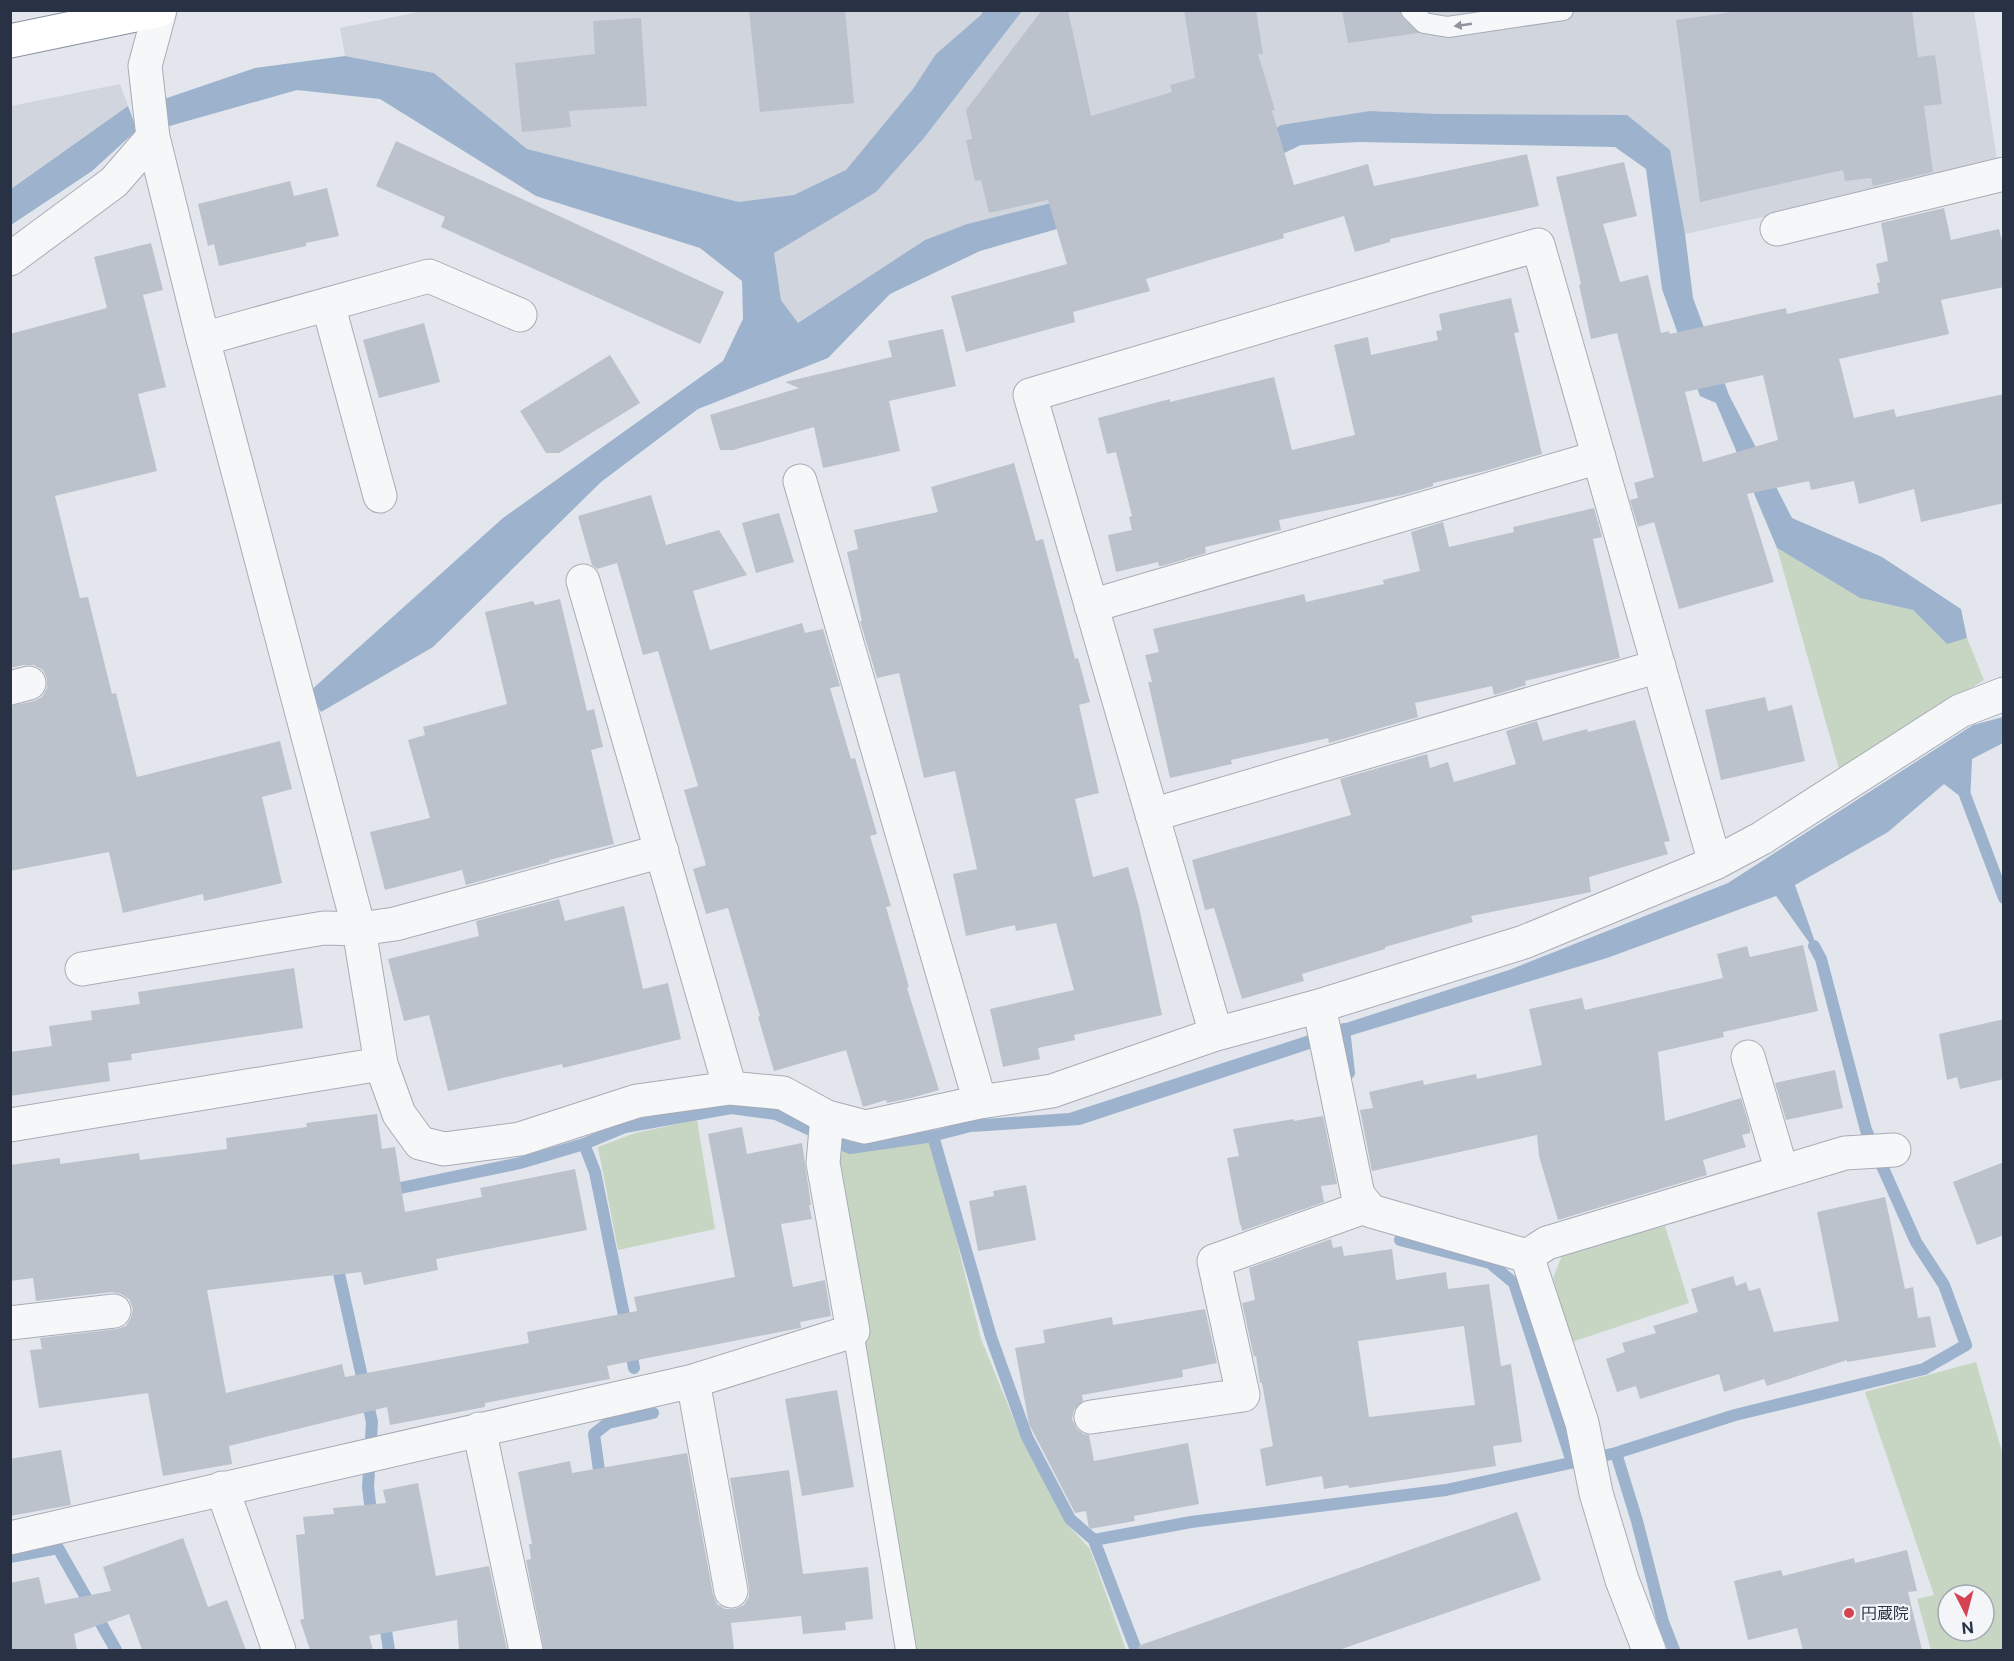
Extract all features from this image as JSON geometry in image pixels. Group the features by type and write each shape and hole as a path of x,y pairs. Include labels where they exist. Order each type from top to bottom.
{"highway":[{"path":"10,41 160,10"}],"street":[{"path":"160,10 145,66 151,122 203,339 359,929 381,1064 399,1114 420,1143 444,1149 520,1139 637,1101 730,1088 783,1093 827,1116 865,1127 980,1102 1052,1091 1216,1034 1323,1026 1715,863 1762,838 1960,711 2004,694"},
{"path":"10,259 114,182 151,122"},
{"path":"1777,229 2004,174"},
{"path":"1216,1034 1030,395 1538,245 1715,863"},
{"path":"203,339 429,276 520,315"},
{"path":"328,304 380,496"},
{"path":"1091,606 1599,457"},
{"path":"800,481 980,1102"},
{"path":"583,581 730,1088"},
{"path":"1152,815 1659,666"},
{"path":"82,969 324,928 359,929 395,924 662,851"},
{"path":"1323,1026 1358,1194 1371,1211 1527,1256 1547,1243 1845,1153 1882,1151"},
{"path":"1748,1057 1782,1172"},
{"path":"10,1125 381,1064"},
{"path":"10,1538 693,1381 853,1331 823,1163 827,1116"},
{"path":"1090,1417 1243,1395 1214,1261 1367,1206"},
{"path":"1527,1256 1582,1423 1596,1493 1622,1580 1649,1650"},
{"path":"10,1323 114,1311"},
{"path":"693,1381 731,1591"},
{"path":"479,1430 526,1650"},
{"path":"222,1488 279,1650"}],"lane":[{"path":"1410,10 1424,23 1448,27 1563,10"},
{"path":"853,1331 906,1650"}],"shaded area":[{"path":"428,10 1974,11 1998,166 1685,234 1670,150 1441,114 1370,111 1228,159 967,224 925,240 798,323 781,300 774,253 739,202 527,149 434,73 345,56 340,28"},
{"path":"120,84 128,106 11,189 11,106"}],"green space":[{"path":"1777,548 1860,598 1913,610 1947,643 1967,638 1984,680 1839,769"},
{"path":"697,1120 715,1229 618,1250 598,1147 635,1133"},
{"path":"932,1142 981,1339 1023,1442 1067,1524 1090,1549 1126,1650 913,1650 833,1152"},
{"path":"1665,1226 1689,1303 1572,1342 1553,1278 1563,1253"},
{"path":"1976,1362 2003,1455 2003,1650 1931,1650 1917,1599 1934,1595 1865,1392"}],"water":[{"path":"983,11 1022,11 923,139 876,192 774,253 781,300 798,323 925,240 967,224 1228,159 1281,125 1370,111 1441,114 1627,115 1670,150 1685,234 1693,298 1729,395 1792,518 1882,557 1961,609 1967,638 1947,644 1913,610 1860,598 1777,548 1716,403 1700,396 1662,289 1646,169 1615,147 1359,142 1301,145 1228,180 980,251 890,294 828,358 698,409 601,482 433,647 321,712 309,692 503,518 723,361 743,319 742,281 700,248 536,196 380,99 297,90 166,127 164,99 255,68 345,56 434,73 527,149 739,202 794,195 846,170 913,89 936,54"},
{"path":"128,106 137,130 92,171 11,225 11,189"},
{"path":"2003,717 2003,743 1972,759 1970,804 1944,784 1888,832 1795,885 1821,959 1776,896 1607,958 1349,1036 1080,1125 971,1132 932,1142 914,1136 970,1120 1069,1113 1509,970 1728,883 1973,725"}],"building":[{"path":"749,10 845,10 854,103 760,112"},
{"path":"1042,10 1068,10 1091,116 1172,92 1170,85 1195,78 1184,10 1256,10 1263,54 1258,54 1294,185 1368,164 1374,186 1527,154 1539,206 1390,239 1390,242 1355,252 1344,216 1283,234 1284,238 1146,279 1150,291 1073,312 1075,322 966,352 951,296 1067,264 1048,200 989,213 981,180 975,181 966,140 972,139 966,110"},
{"path":"1342,10 1399,10 1403,18 1419,33 1348,43"},
{"path":"1746,10 1912,10 1918,57 1935,55 1942,104 1924,106 1933,172 1873,186 1871,178 1845,181 1843,170 1700,202 1676,20"},
{"path":"641,18 647,106 569,111 571,127 522,132 515,63 595,54 593,21"},
{"path":"396,141 724,292 700,344 441,227 445,217 376,186"},
{"path":"1624,162 1637,216 1603,224 1620,282 1648,275 1661,333 1669,331 1670,334 1786,308 1787,314 1879,293 1877,283 1880,282 1876,264 1888,261 1881,223 1944,208 1951,240 1999,229 2004,248 2004,287 1941,300 1949,334 1839,359 1854,418 1894,409 1896,417 2004,394 2004,503 1921,522 1914,489 1859,504 1854,481 1811,490 1809,481 1747,494 1774,582 1679,609 1654,522 1638,527 1630,500 1638,498 1634,483 1654,477 1617,333 1591,339 1579,285 1581,284 1556,177","holes":["1763,375 1778,440 1703,462 1685,392"]},
{"path":"290,181 294,196 327,188 339,236 219,266 214,244 208,246 198,204"},
{"path":"151,243 163,290 143,295 166,387 138,394 157,471 55,496 80,598 88,597 112,694 116,693 137,777 280,741 292,789 262,797 282,883 204,901 203,894 123,913 109,852 10,871 10,706 42,697 47,688 47,679 43,670 34,665 10,668 10,334 107,308 94,257"},
{"path":"1511,298 1519,332 1514,333 1542,454 1433,483 1433,486 1402,495 1279,520 1281,530 1205,547 1206,553 1162,566 1159,566 1158,562 1116,572 1108,535 1132,530 1129,517 1132,516 1116,452 1107,454 1098,418 1170,399 1170,402 1274,377 1292,450 1355,435 1334,345 1368,337 1371,355 1438,340 1436,331 1442,330 1439,314"},
{"path":"424,323 440,382 379,398 363,340"},
{"path":"943,329 956,386 889,401 900,451 823,468 814,427 733,450 720,450 710,415 799,388 785,382 892,357 888,341"},
{"path":"610,355 640,403 559,453 546,453 520,411"},
{"path":"1014,463 1036,541 1043,539 1075,659 1078,658 1090,702 1079,705 1099,793 1075,799 1093,877 1128,867 1162,1015 1074,1035 1075,1040 1038,1048 1040,1059 1003,1067 990,1009 1074,990 1056,923 1016,931 1015,925 966,936 953,874 977,869 955,771 924,778 899,673 877,678 860,621 862,621 847,552 858,549 854,530 938,512 931,487"},
{"path":"651,495 666,545 719,530 747,575 693,591 710,650 802,623 805,633 823,629 840,686 830,688 851,759 855,758 877,834 870,836 891,906 886,907 909,987 907,988 939,1090 887,1103 886,1100 863,1107 846,1050 774,1071 728,908 706,914 693,869 706,865 684,790 698,786 658,651 643,655 617,563 597,569 592,565 578,516"},
{"path":"1594,508 1602,537 1593,539 1620,658 1525,681 1526,685 1494,695 1492,686 1415,703 1418,717 1329,743 1328,738 1231,760 1232,764 1170,778 1148,682 1152,682 1145,655 1159,652 1153,629 1304,594 1306,602 1384,584 1383,580 1420,571 1411,532 1443,522 1449,547 1514,532 1513,527"},
{"path":"779,513 794,562 756,573 742,523"},
{"path":"560,599 587,711 594,709 603,747 591,750 614,844 549,860 549,862 466,885 462,870 385,890 370,832 430,818 408,740 425,735 423,727 507,704 485,612 533,601 535,605"},
{"path":"1765,697 1768,711 1792,705 1805,761 1721,780 1705,710"},
{"path":"1635,720 1670,841 1664,842 1668,854 1589,877 1591,892 1471,916 1473,922 1302,974 1304,981 1242,999 1214,908 1205,910 1192,860 1351,815 1340,779 1427,754 1430,768 1448,762 1454,782 1516,764 1506,731 1537,721 1543,741 1587,729 1588,732"},
{"path":"559,899 565,921 624,906 643,989 668,983 681,1039 563,1068 562,1064 448,1091 429,1015 404,1021 388,959 479,936 476,921"},
{"path":"1803,945 1818,1011 1723,1032 1724,1037 1658,1052 1665,1121 1741,1098 1750,1128 1750,1133 1742,1135 1746,1147 1703,1160 1707,1175 1558,1220 1539,1156 1537,1135 1372,1171 1360,1110 1373,1108 1369,1092 1423,1080 1424,1085 1476,1074 1477,1079 1542,1065 1529,1009 1582,998 1585,1010 1723,978 1717,954 1747,946 1750,957"},
{"path":"294,968 303,1028 131,1054 132,1060 108,1063 110,1081 10,1096 10,1052 52,1046 49,1026 92,1020 91,1011 140,1004 138,992"},
{"path":"2004,1019 2004,1079 1960,1089 1957,1077 1947,1080 1939,1034"},
{"path":"1835,1070 1843,1108 1786,1120 1775,1083"},
{"path":"377,1114 382,1149 395,1147 405,1212 482,1197 480,1188 575,1169 587,1230 436,1259 438,1270 364,1285 361,1272 207,1290 226,1393 342,1364 345,1377 529,1343 527,1332 637,1311 634,1297 735,1277 708,1134 742,1127 747,1154 802,1143 812,1219 781,1224 793,1287 825,1280 831,1316 800,1322 801,1328 607,1366 610,1379 485,1403 485,1407 390,1425 387,1407 229,1446 232,1464 163,1476 148,1393 39,1408 30,1350 42,1349 40,1338 117,1329 126,1326 133,1309 129,1299 112,1292 36,1301 33,1278 10,1281 10,1165 60,1158 60,1164 139,1153 140,1160 227,1149 226,1138 307,1127 306,1123"},
{"path":"1323,1116 1337,1184 1321,1186 1324,1202 1242,1231 1227,1158 1239,1156 1233,1129"},
{"path":"2004,1162 2004,1235 1977,1245 1953,1182"},
{"path":"1026,1185 1036,1240 978,1251 969,1201 994,1196 993,1191"},
{"path":"1885,1197 1905,1289 1913,1287 1918,1318 1930,1316 1936,1347 1847,1362 1847,1360 1767,1386 1764,1379 1724,1392 1719,1374 1640,1399 1636,1386 1617,1392 1606,1359 1625,1352 1622,1343 1656,1333 1653,1326 1698,1312 1691,1289 1733,1276 1736,1286 1746,1282 1749,1291 1760,1288 1774,1332 1839,1321 1817,1212"},
{"path":"1331,1239 1333,1248 1342,1246 1344,1256 1392,1249 1396,1280 1446,1272 1448,1289 1489,1284 1501,1366 1511,1364 1522,1442 1493,1446 1496,1466 1349,1488 1348,1485 1324,1489 1322,1476 1266,1486 1260,1449 1273,1446 1262,1383 1260,1383 1256,1356 1254,1357 1242,1303 1255,1300 1249,1268","holes":["1464,1326 1475,1405 1369,1417 1358,1341"]},
{"path":"1205,1309 1217,1363 1182,1370 1183,1377 1082,1395 1083,1401 1074,1410 1072,1419 1077,1429 1089,1435 1094,1461 1188,1443 1199,1504 1134,1516 1135,1521 1089,1529 1086,1511 1075,1513 1029,1424 1015,1348 1045,1343 1043,1330 1112,1317 1113,1325"},
{"path":"837,1390 854,1487 802,1496 785,1399"},
{"path":"61,1450 71,1505 10,1516 10,1459"},
{"path":"687,1453 713,1594 717,1604 725,1609 735,1609 744,1605 749,1597 730,1478 789,1470 803,1574 868,1567 873,1619 845,1622 846,1630 803,1634 801,1616 731,1623 734,1650 544,1650 526,1560 531,1559 529,1544 532,1544 518,1472 570,1461 572,1473"},
{"path":"418,1483 436,1576 489,1566 507,1650 459,1650 457,1620 369,1636 373,1650 310,1650 300,1620 304,1619 296,1535 305,1534 303,1517 334,1514 333,1508 386,1503 383,1490"},
{"path":"1517,1512 1541,1580 1339,1650 1139,1650 1138,1646"},
{"path":"183,1538 208,1607 227,1600 246,1650 142,1650 129,1614 74,1634 77,1650 10,1650 10,1583 39,1577 45,1604 111,1591 103,1567"},
{"path":"1907,1550 1917,1591 1908,1592 1922,1650 1803,1650 1797,1628 1748,1640 1734,1581 1781,1570 1783,1576 1854,1558 1855,1563"}],"waterway":[{"path":"1962,787 2004,898"},
{"path":"1674,1650 1663,1622 1637,1521 1616,1453 1735,1415 1924,1369 1966,1345 1944,1285 1916,1242 1866,1130 1821,959 1814,946"},
{"path":"1344,1029 1349,1073"},
{"path":"386,1191 520,1163 584,1144 625,1127 731,1108 776,1114 850,1148 934,1136"},
{"path":"933,1136 991,1337 1027,1437 1070,1519 1094,1540 1136,1650"},
{"path":"584,1144 595,1172 627,1330"},
{"path":"1400,1240 1490,1263 1514,1283 1572,1462"},
{"path":"336,1260 372,1422 368,1487 372,1520"},
{"path":"630,1347 634,1368"},
{"path":"601,1485 594,1434 608,1423 653,1413"},
{"path":"1094,1540 1191,1522 1446,1490 1616,1453"},
{"path":"10,1557 58,1548 116,1650"},
{"path":"384,1618 389,1650"}],"place":[{"name":"円蔵院","path":"1849,1613"}]}
